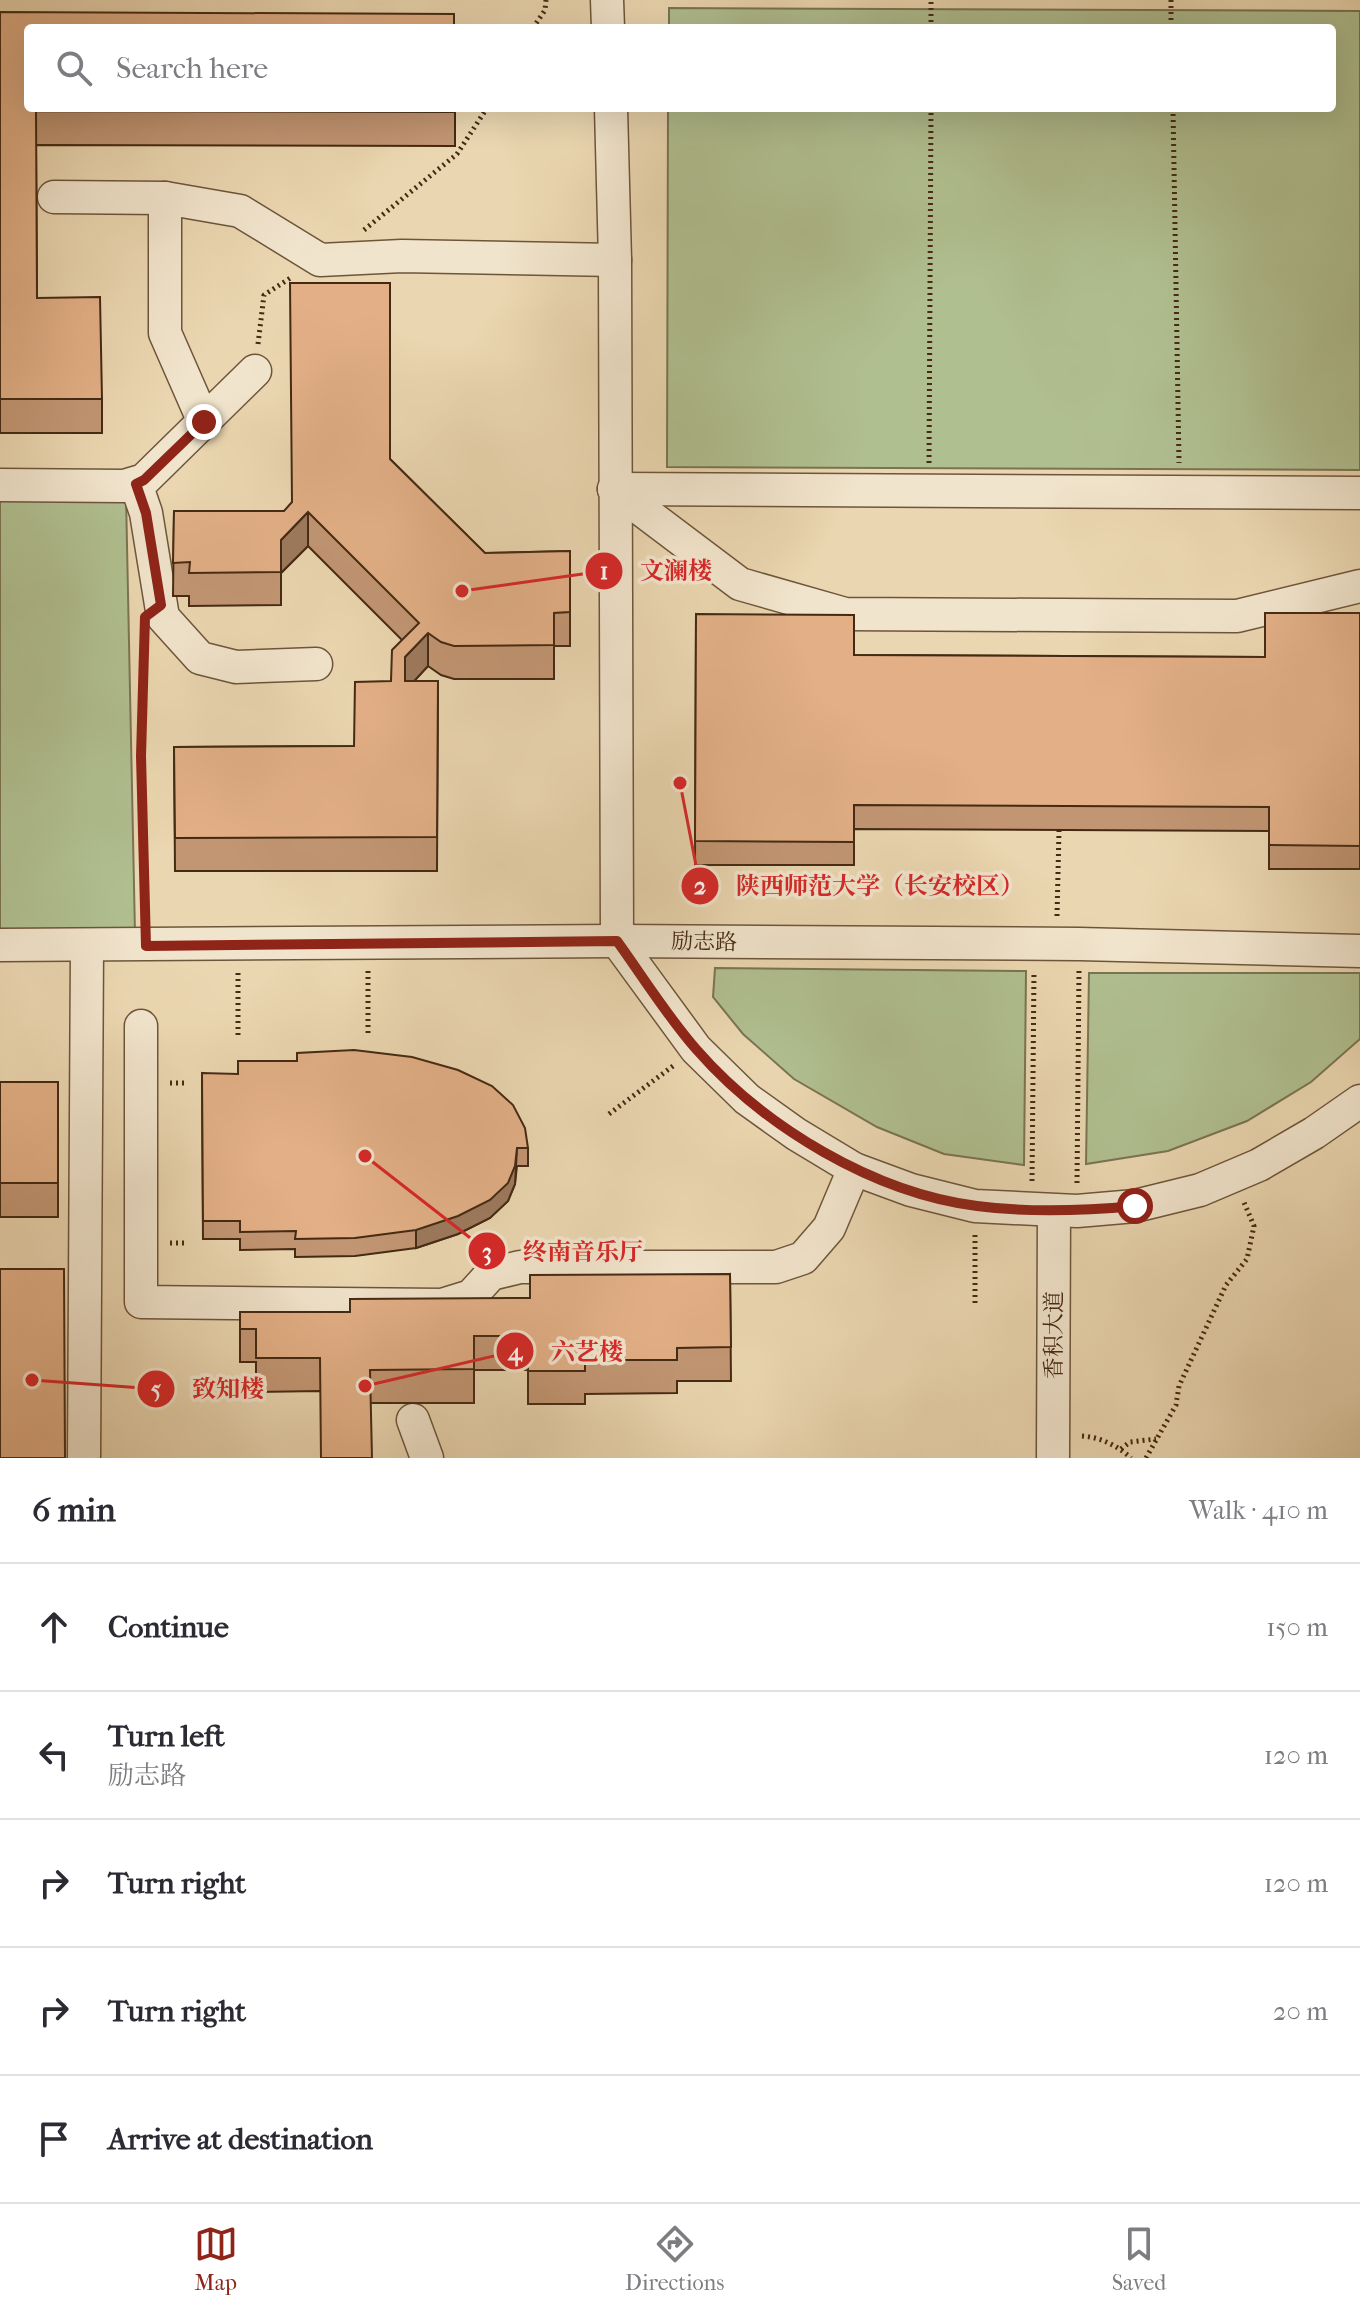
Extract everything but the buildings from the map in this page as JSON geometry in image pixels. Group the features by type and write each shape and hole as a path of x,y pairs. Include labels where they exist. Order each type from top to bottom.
{"lane":[{"path":"607,0 608,24"},
{"path":"611,112 615,260 617,941 696,1049 747,1099 796,1134 854,1169 911,1190 975,1206 1054,1211 1135,1206 1200,1190 1259,1165 1314,1133 1360,1101"},
{"path":"54,197 165,198 240,211 320,260 402,256 615,260"},
{"path":"165,198 165,333 204,422"},
{"path":"0,485 136,484 144,480 255,371"},
{"path":"136,484 146,513 163,617 200,658 236,667 316,664"},
{"path":"614,489 1360,493"},
{"path":"614,489 740,584 845,614 1237,616 1360,586"},
{"name":"励志路","path":"0,945 617,941 1360,951"},
{"path":"84,1458 87,946"},
{"path":"141,1026 141,1302 442,1305 471,1296 491,1274 520,1267 776,1267 803,1258 829,1228 854,1169"},
{"name":"香积大道","path":"1053,1447 1054,1211"},
{"path":"413,1420 427,1458"}],"path":[{"path":"536,24 545,10 546,0"},
{"path":"931,0 931,24"},
{"path":"1171,0 1171,24"},
{"path":"929,491 931,112"},
{"path":"1173,112 1179,492"},
{"path":"146,946 141,756 145,617 161,605"},
{"path":"1054,1211 1059,830"},
{"path":"1054,1211 1057,945"},
{"path":"238,983 238,1035"},
{"path":"368,985 368,1037"},
{"path":"609,1114 660,1076"},
{"path":"1146,1458 1176,1405 1179,1386 1226,1285 1247,1259 1254,1226 1234,1176"},
{"path":"975,1251 975,1306"},
{"path":"1053,1447 1092,1437 1121,1449 1131,1458"},
{"path":"1121,1449 1130,1442 1157,1439"}],"green space":[{"path":"669,8 1360,11 1360,470 667,467 668,112 1336,112 1336,24 669,24"},
{"path":"0,495 126,496 135,934 0,935"},
{"path":"715,968 1026,971 1024,1165 944,1154 877,1127 794,1079 743,1034 713,997"},
{"path":"1089,973 1360,973 1360,1039 1311,1082 1247,1121 1168,1151 1086,1164"}],"place":[{"name":"文澜楼","path":"462,591"},
{"name":"陕西师范大学（长安校区）","path":"680,783"},
{"name":"终南音乐厅","path":"365,1156"},
{"name":"致知楼","path":"32,1380"},
{"name":"六艺楼","path":"365,1386"}],"route":[{"path":"204,422 144,480 136,484 146,513 161,605 145,617 141,756 146,946 617,941 696,1049 747,1099 796,1134 854,1169 911,1190 975,1206 1054,1212 1135,1206"}]}
